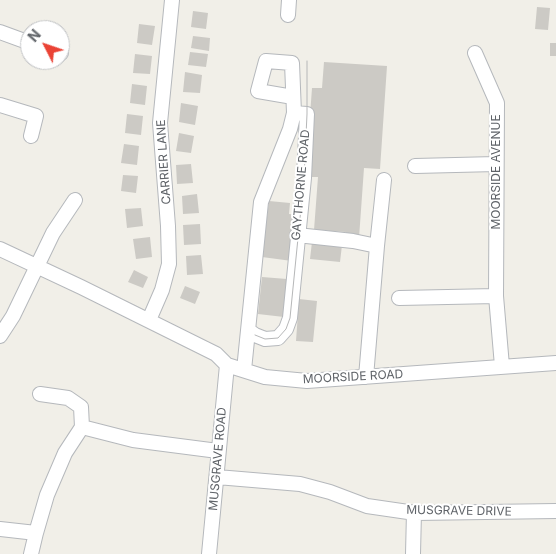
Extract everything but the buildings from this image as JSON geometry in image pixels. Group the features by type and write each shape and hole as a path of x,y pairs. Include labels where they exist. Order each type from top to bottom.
{"street":[{"name":"CARRIER LANE","path":"149,320 162,290 169,264 160,123 172,0"},
{"path":"288,15 289,0"},
{"path":"0,32 20,39"},
{"name":"MOORSIDE AVENUE","path":"475,53 497,103 496,296 502,366"},
{"path":"293,97 294,113"},
{"path":"0,105 36,116 31,136"},
{"name":"GAYTHORNE ROAD","path":"244,370 248,330 261,202 290,129 294,113 307,114 304,178 290,318 286,329 278,338 265,338 255,335 248,330"},
{"path":"415,166 496,164"},
{"path":"366,377 384,180"},
{"path":"0,336 13,316 53,233 75,200"},
{"path":"297,234 354,241 377,246"},
{"name":"MOORSIDE ROAD","path":"0,249 82,286 216,354 227,365 265,377 307,381 556,362"},
{"path":"399,298 496,296"},
{"name":"MUSGRAVE ROAD","path":"209,554 227,365"},
{"path":"31,554 47,495 65,453 82,427 81,407 68,398 40,394"},
{"path":"82,427 133,440 218,451"},
{"name":"MUSGRAVE DRIVE","path":"217,477 300,484 330,492 367,506 414,512 556,511"},
{"path":"414,512 414,554"},
{"path":"0,529 36,533"}],"tram line":[{"path":"255,335 265,339 278,338 286,329 290,318 304,178 307,61"}]}
